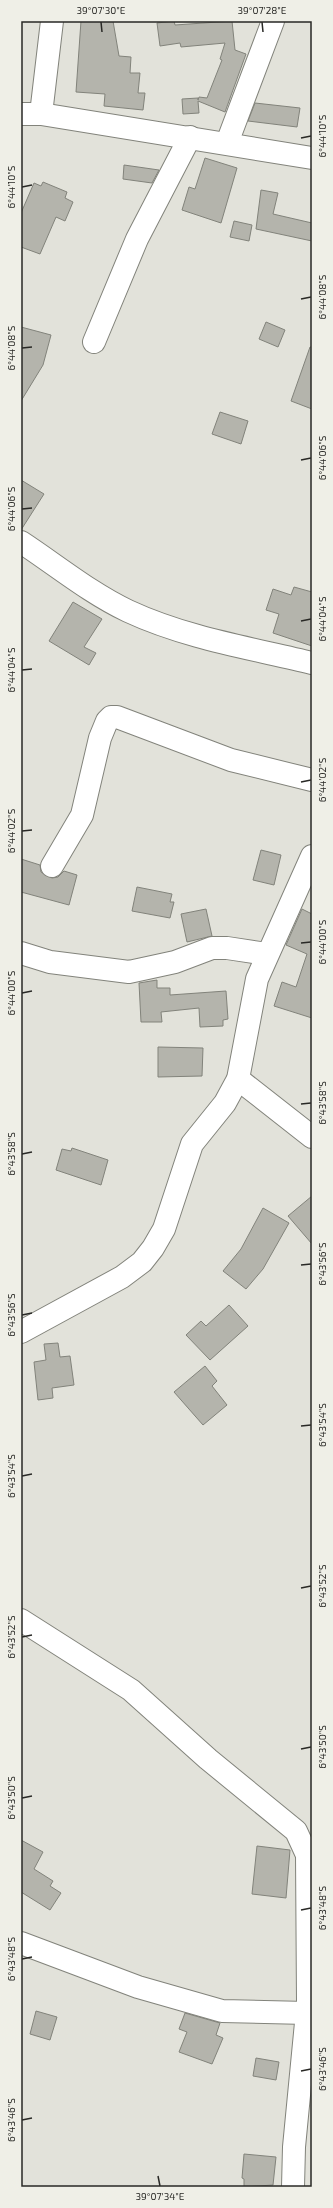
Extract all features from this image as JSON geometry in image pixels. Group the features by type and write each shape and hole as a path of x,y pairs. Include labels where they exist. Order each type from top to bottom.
{"street":[{"path":"52,21 31,114 190,137 312,158"},
{"path":"227,143 273,21"},
{"path":"94,342 137,239 190,137"},
{"path":"21,542 106,599 129,611 212,641 312,663"},
{"path":"52,866 82,815 100,738 107,721 111,718 117,717 231,760 312,780"},
{"path":"21,1332 122,1277 148,1256 164,1229 192,1144 225,1103 238,1079 257,979 312,856"},
{"path":"21,953 50,962 130,972 175,962 212,948 227,948 267,954"},
{"path":"238,1079 312,1137"},
{"path":"21,1620 131,1690 208,1759 296,1830 307,1855 309,2005 295,2139 293,2187"},
{"path":"21,1943 138,1987 222,2011 309,2005"}],"building":[{"path":"81,21 113,21 119,56 131,57 130,73 140,73 138,93 145,93 143,110 104,106 105,94 76,92"},
{"path":"174,21 175,25 232,21 235,50 246,54 225,112 198,101 199,113 183,114 182,99 198,98 198,100 199,97 207,98 222,60 220,59 225,43 181,47 180,43 160,46 157,23"},
{"path":"255,103 300,108 297,127 248,121"},
{"path":"205,158 237,168 221,223 182,210 189,187 195,189"},
{"path":"124,165 159,170 152,183 123,179"},
{"path":"43,182 67,192 65,198 73,202 65,221 56,217 40,254 21,247 21,213 34,183 41,186"},
{"path":"261,190 278,193 273,214 312,223 312,241 256,229"},
{"path":"234,221 252,225 249,241 230,237"},
{"path":"266,322 285,330 278,347 259,339"},
{"path":"21,327 51,335 43,365 21,401"},
{"path":"310,347 312,347 312,409 291,401"},
{"path":"220,412 248,421 241,444 212,434"},
{"path":"21,480 44,494 21,530"},
{"path":"294,587 312,592 312,646 273,633 279,614 266,610 273,589 291,595"},
{"path":"73,602 102,619 84,647 96,653 89,665 49,641"},
{"path":"261,850 281,855 274,885 253,880"},
{"path":"21,859 40,865 41,872 52,878 58,877 64,871 77,875 69,905 21,892"},
{"path":"137,887 172,894 170,902 174,902 170,918 132,911"},
{"path":"206,909 212,936 187,942 181,914"},
{"path":"302,909 312,914 312,1018 274,1006 282,982 296,987 307,954 286,945"},
{"path":"157,980 157,988 170,988 170,995 226,991 228,1019 223,1020 223,1026 200,1027 199,1008 161,1012 162,1022 141,1022 139,983"},
{"path":"158,1047 203,1048 202,1076 158,1077"},
{"path":"72,1148 108,1160 101,1185 56,1170 62,1149 71,1151"},
{"path":"312,1196 312,1244 288,1216"},
{"path":"263,1208 289,1223 263,1269 246,1289 223,1271 241,1249"},
{"path":"229,1305 248,1326 210,1360 186,1335 201,1321 206,1326"},
{"path":"58,1343 60,1357 70,1356 74,1385 52,1388 53,1398 38,1400 34,1362 46,1360 44,1344"},
{"path":"205,1366 217,1381 212,1386 227,1405 203,1425 174,1392"},
{"path":"21,1840 43,1852 34,1869 53,1881 50,1886 61,1893 50,1910 21,1892"},
{"path":"257,1846 290,1850 286,1898 252,1894"},
{"path":"36,2011 57,2017 50,2040 30,2034"},
{"path":"185,2013 220,2023 216,2035 223,2038 212,2064 179,2052 187,2032 179,2029"},
{"path":"256,2058 279,2062 276,2080 253,2076"},
{"path":"244,2154 276,2157 273,2185 244,2187 244,2179 242,2178"}]}
